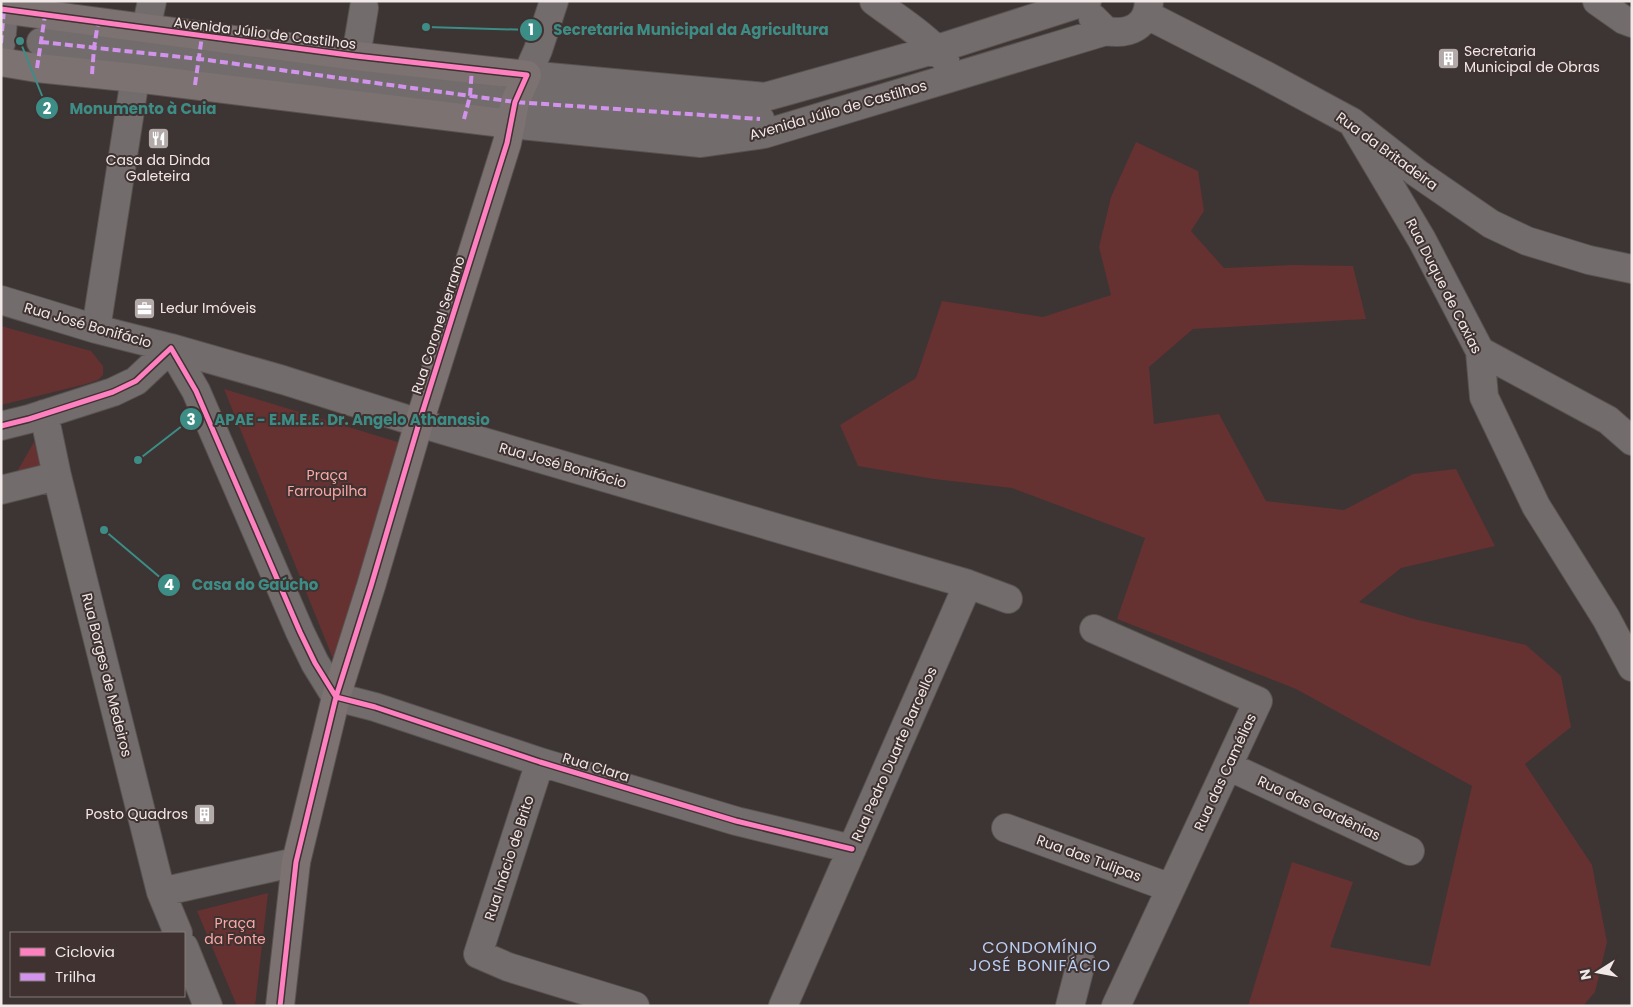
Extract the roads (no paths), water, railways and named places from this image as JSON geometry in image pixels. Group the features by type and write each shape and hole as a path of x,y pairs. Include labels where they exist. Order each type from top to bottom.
{"main road":[{"name":"Avenida Júlio de Castilhos","path":"3,10 45,15 95,48 140,53 195,85 513,113"},
{"name":"Avenida Júlio de Castilhos","path":"1,62 95,48 140,53 201,48 356,56 527,75"},
{"name":"Rua Coronel Serrano","path":"280,1006 296,862 336,697 371,586 418,423 507,143 513,113 527,75"}],"street":[{"path":"96,329 140,53 152,1"},
{"name":"Rua Coronel Serrano","path":"527,75 538,50 554,1"},
{"path":"874,1 937,49 959,76"},
{"path":"1088,1 1091,14 1096,23 1106,32"},
{"name":"Avenida Júlio de Castilhos","path":"513,113 701,143 937,49 1088,1"},
{"path":"1597,1 1624,20 1632,23"},
{"path":"356,56 364,8"},
{"name":"Avenida Júlio de Castilhos","path":"527,75 763,117 959,76 1106,32 1125,32 1135,28 1148,8"},
{"name":"Rua da Britadeira","path":"1148,8 1263,74 1352,122 1417,173 1491,224 1527,241 1589,260 1632,269"},
{"path":"1,43 3,10"},
{"path":"39,55 45,15"},
{"path":"195,85 201,48 467,108 472,68"},
{"name":"Rua Duque de Caxias","path":"1352,122 1422,240 1480,351 1484,397 1536,506 1606,618 1632,667"},
{"name":"Rua José Bonifácio","path":"1,300 96,329 283,380 418,423 968,584 1008,599"},
{"path":"1,426 113,392 136,381 171,348 196,391 304,640 315,663 336,697"},
{"path":"1480,351 1608,420 1632,441"},
{"name":"Rua Borges de Medeiros","path":"44,414 57,476 161,892 178,932"},
{"path":"1,490 57,476"},
{"name":"Rua Pedro Duarte Barcellos","path":"782,1006 968,584"},
{"name":"Rua das Camélias","path":"1094,628 1258,700 1116,1006"},
{"name":"Rua Clara","path":"336,697 375,707 540,762 736,821 852,849"},
{"name":"Rua Inácio de Brito","path":"540,762 478,954 508,967 635,1006"},
{"name":"Rua das Gardênias","path":"1228,766 1410,851"},
{"name":"Rua das Tulipas","path":"1006,828 1171,888"},
{"path":"161,892 296,862"},
{"path":"185,949 208,1006"},
{"path":"1070,1006 1081,963"}],"place":[{"name":"Secretaria Municipal da Agricultura","path":"426,27"},
{"name":"Monumento à Cuia","path":"20,41"},
{"name":"Secretaria Municipal de Obras","path":"1448,59"},
{"name":"Casa da Dinda Galeteira","path":"158,138"},
{"name":"Ledur Imóveis","path":"144,308"},
{"name":"APAE - E.M.E.E. Dr. Angelo Athanasio","path":"138,460"},
{"name":"Casa do Gaúcho","path":"104,530"},
{"name":"Posto Quadros","path":"204,814"}],"district":[{"name":"CONDOMÍNIO JOSÉ BONIFÁCIO","path":"1040,956"}],"park label":[{"name":"Praça Farroupilha","path":"327,484"},
{"name":"Praça da Fonte","path":"235,932"}]}
